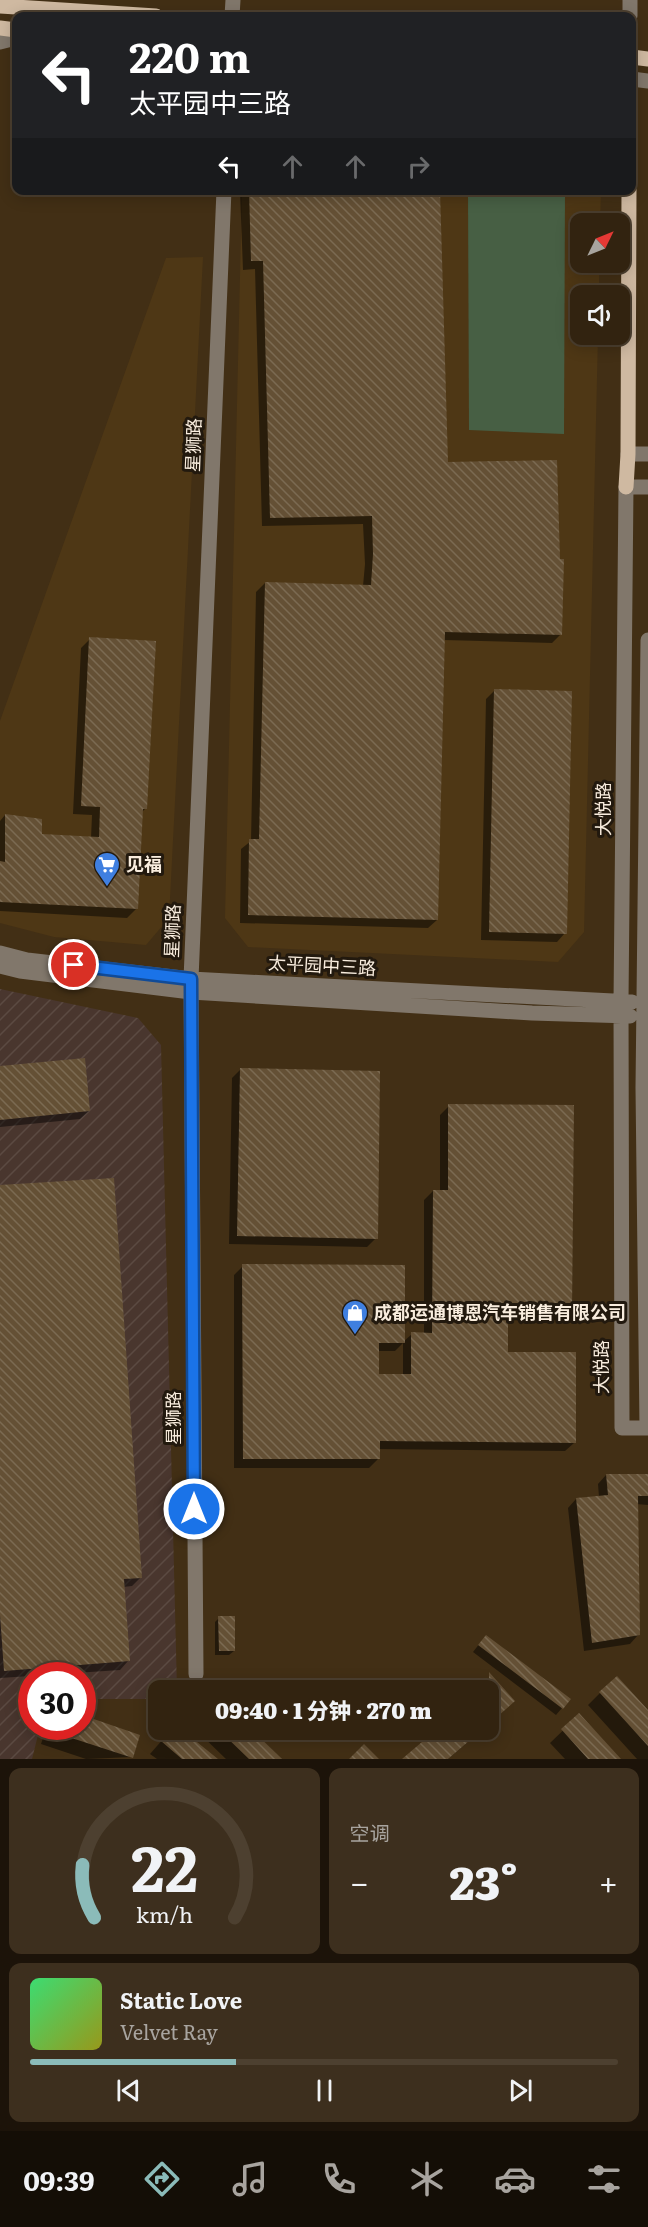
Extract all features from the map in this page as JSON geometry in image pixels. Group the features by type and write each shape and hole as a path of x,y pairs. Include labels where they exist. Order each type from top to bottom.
{"main road":[{"path":"0,6 93,12"},
{"name":"大悦路","path":"626,487 629,195"}],"street":[{"path":"12,0 46,9"},
{"name":"星狮路","path":"196,1674 191,985 224,195"},
{"path":"628,454 648,454"},
{"path":"626,487 648,487"},
{"name":"大悦路","path":"626,487 621,1009 622,1428 648,1428"},
{"path":"648,640 644,1009 648,1428"},
{"name":"太平园中三路","path":"0,953 27,960 191,985"},
{"name":"太平园中三路","path":"0,966 20,971 191,985 644,1009"}],"shaded area":[{"path":"242,195 601,195 600,213 570,213 570,273 599,273 599,285 570,285 570,345 598,345 584,932 558,962 248,947 225,918"},
{"path":"203,257 169,918 146,945 54,937 0,923 0,721 166,258"},
{"path":"0,989 138,1018 161,1045 177,1680 148,1680 148,1699 96,1699 96,1662 18,1662 18,1740 37,1740 32,1759 0,1759"}],"green space":[{"path":"468,195 565,195 564,434 469,430"}],"building":[{"path":"249,195 440,195 448,462 557,460 560,559 564,559 562,635 445,632 438,920 248,915 249,839 259,839 265,582 371,585 373,554 372,516 270,518 263,261 251,261"},
{"path":"89,637 156,641 147,809 143,809 138,909 0,902 0,861 5,862 5,814 42,819 42,834 99,837 100,807 81,806"},
{"path":"494,689 572,691 567,934 489,932"},
{"path":"85,1058 90,1111 0,1120 0,1066"},
{"path":"240,1068 380,1071 378,1239 237,1236"},
{"path":"448,1104 574,1105 572,1312 508,1311 508,1352 576,1352 576,1443 380,1441 380,1459 243,1459 242,1264 405,1265 405,1343 379,1343 379,1374 411,1374 411,1332 432,1333 433,1190 448,1190"},
{"path":"114,1178 142,1578 124,1579 130,1661 96,1664 18,1662 18,1670 4,1671 0,1615 0,1185"},
{"path":"606,1474 648,1474 648,1496 638,1496 640,1635 592,1643 576,1498 608,1495"},
{"path":"218,1616 235,1616 235,1651 219,1651"},
{"path":"486,1635 571,1699 563,1709 478,1645"},
{"path":"489,1672 496,1680 489,1680"},
{"path":"617,1676 648,1710 648,1746 599,1692"},
{"path":"499,1683 515,1701 499,1715"},
{"path":"579,1713 621,1759 588,1759 561,1729"},
{"path":"96,1720 140,1735 133,1758 78,1740 96,1740"},
{"path":"194,1740 218,1759 182,1759 161,1741"},
{"path":"229,1740 262,1740 282,1759 249,1759"},
{"path":"424,1740 470,1740 448,1759 402,1759"},
{"path":"364,1744 379,1759 349,1759"}],"place":[{"name":"见福","path":"107,888"},
{"name":"成都运通博恩汽车销售有限公司","path":"355,1336"}],"route":[{"path":"74,965 191,979 194,1509"}]}
